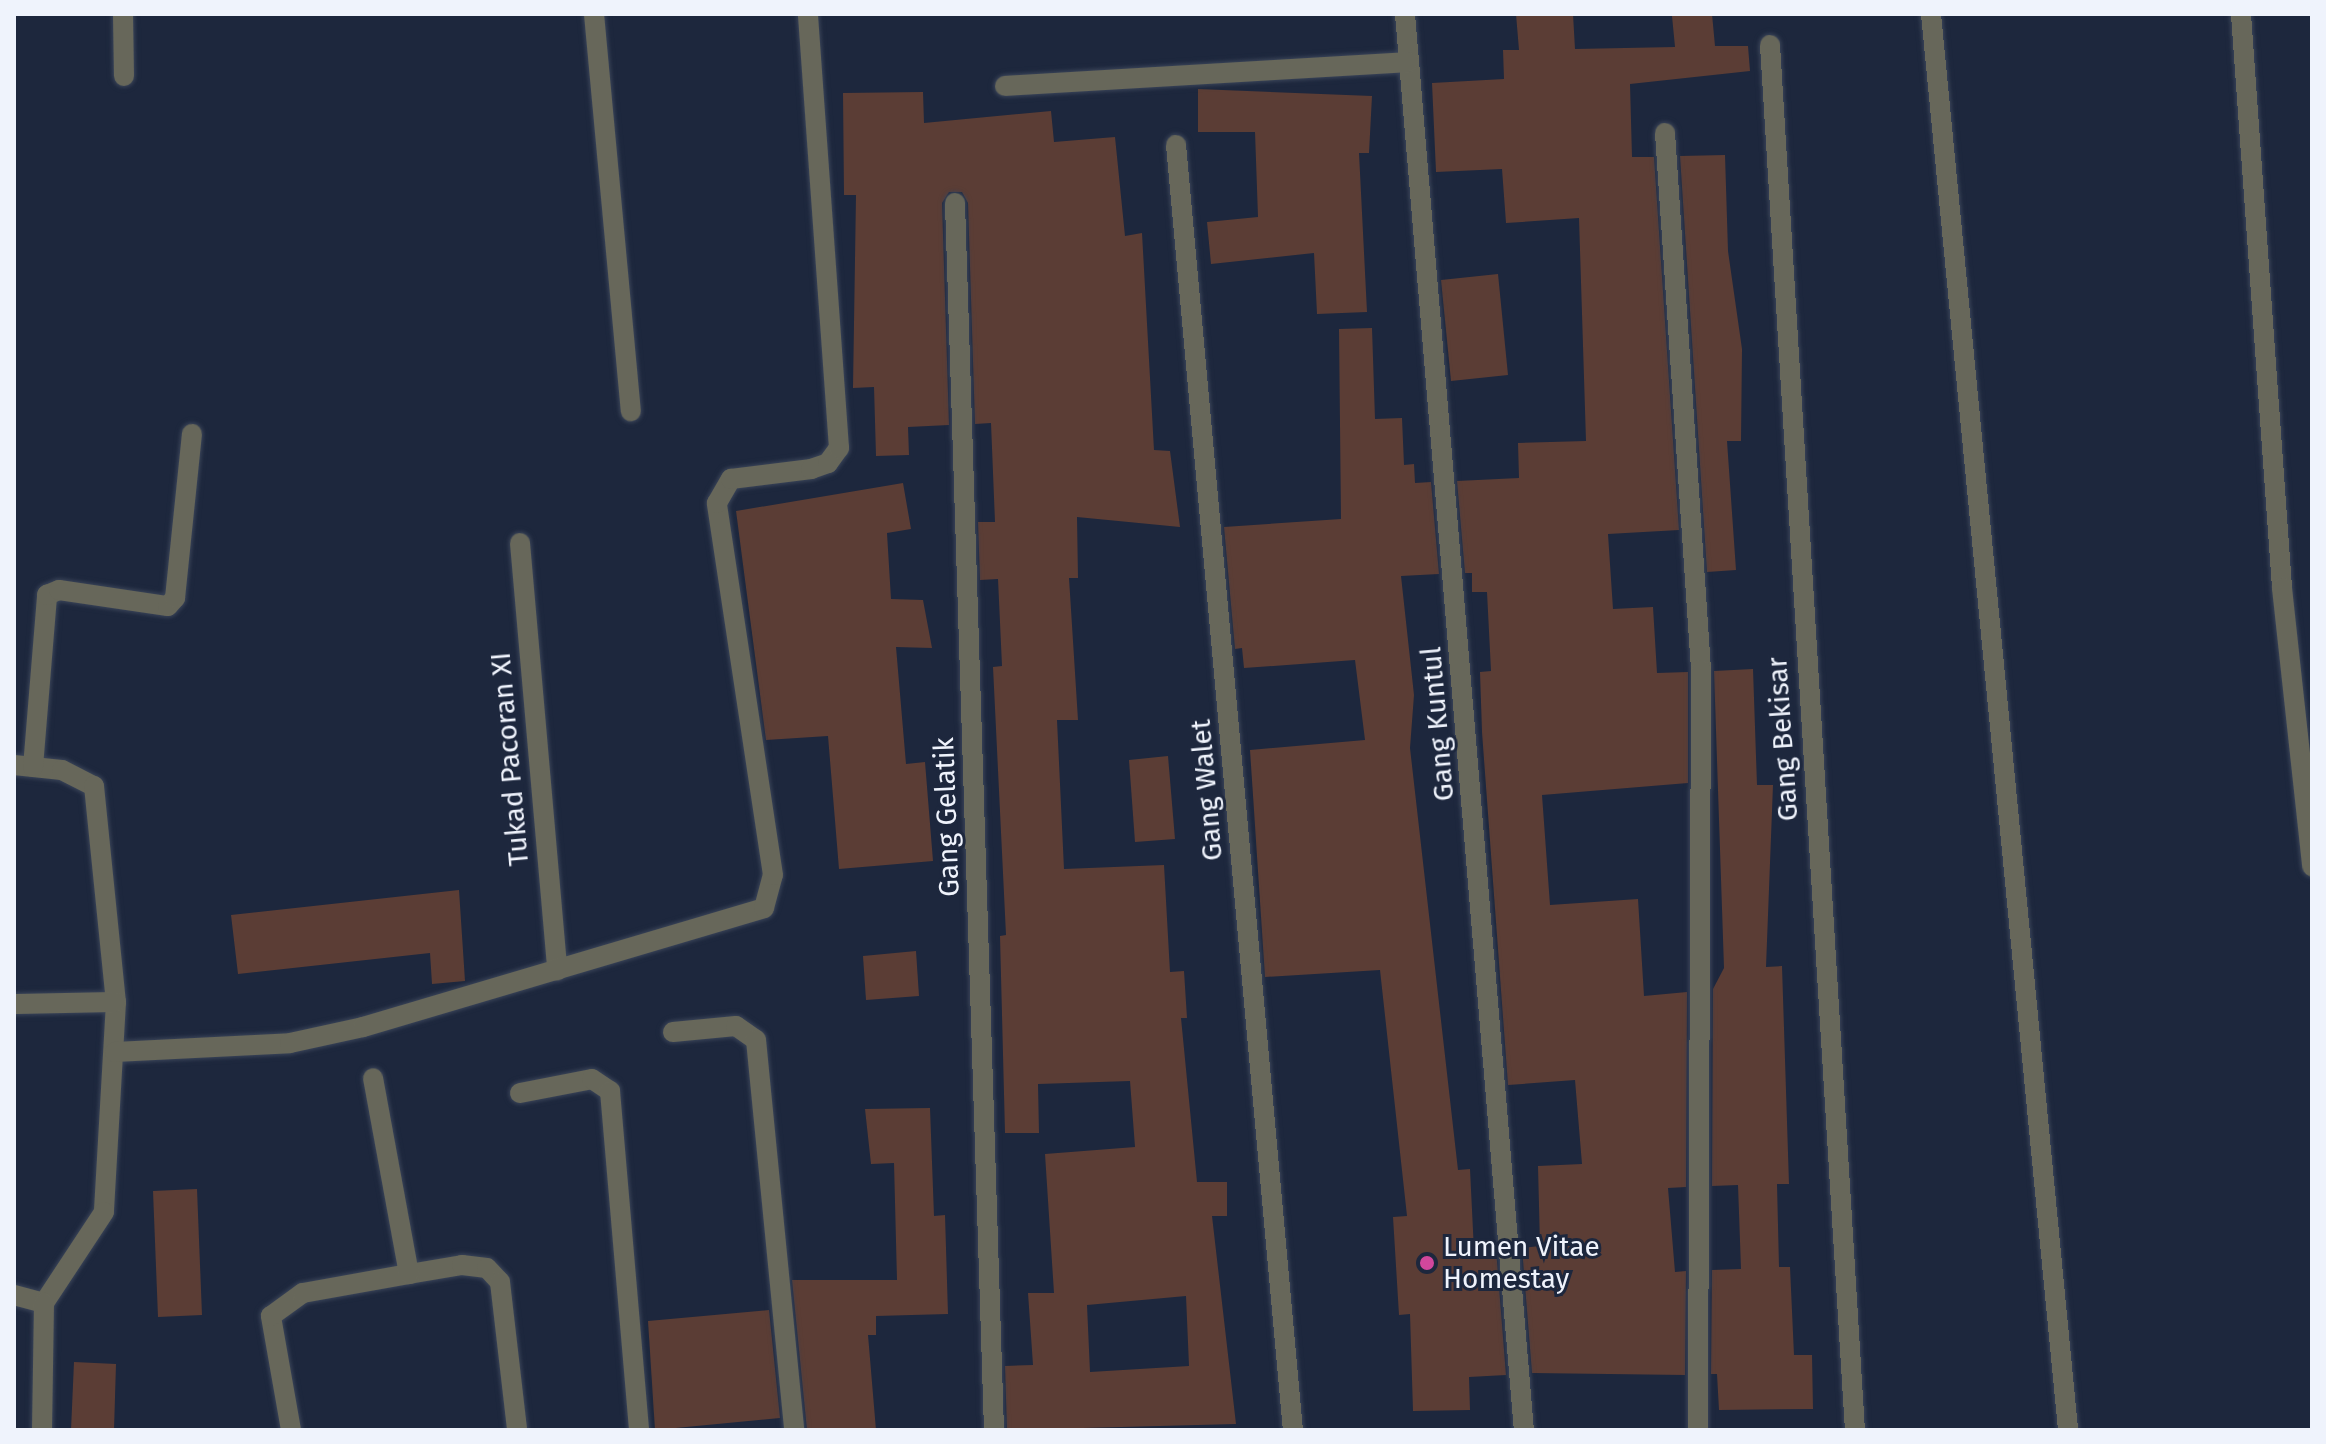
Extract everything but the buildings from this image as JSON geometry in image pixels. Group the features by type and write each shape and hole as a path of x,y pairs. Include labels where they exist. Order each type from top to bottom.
{"street":[{"path":"123,14 124,76"},
{"path":"594,14 631,411"},
{"path":"115,1052 290,1043 726,924 764,908 772,895 717,503 731,479 811,469 828,463 839,448 808,14"},
{"name":"Gang Kuntul","path":"1405,14 1524,1430"},
{"path":"1931,14 2068,1430"},
{"path":"2241,14 2287,650 2312,866"},
{"name":"Gang Bekisar","path":"1770,45 1855,1430"},
{"path":"1005,86 1408,62"},
{"path":"1665,133 1701,670 1698,1430"},
{"name":"Gang Walet","path":"1176,145 1293,1430"},
{"name":"Gang Gelatik","path":"955,203 994,1430"},
{"path":"42,1430 44,1303 104,1212 116,1002 94,786 62,770 23,766 47,595 59,590 168,606 175,598 189,515 192,434"},
{"name":"Tukad Pacoran XI","path":"520,543 557,970"},
{"path":"14,1004 116,1002"},
{"path":"673,1032 736,1026 756,1040 794,1430"},
{"path":"373,1078 409,1274"},
{"path":"520,1093 592,1079 610,1091 639,1430"},
{"path":"291,1430 273,1342 271,1316 280,1304 303,1293 462,1265 487,1268 500,1282 517,1430"},
{"path":"14,1295 44,1303"}],"place":[{"name":"Lumen Vitae Homestay","path":"1427,1263"}]}
